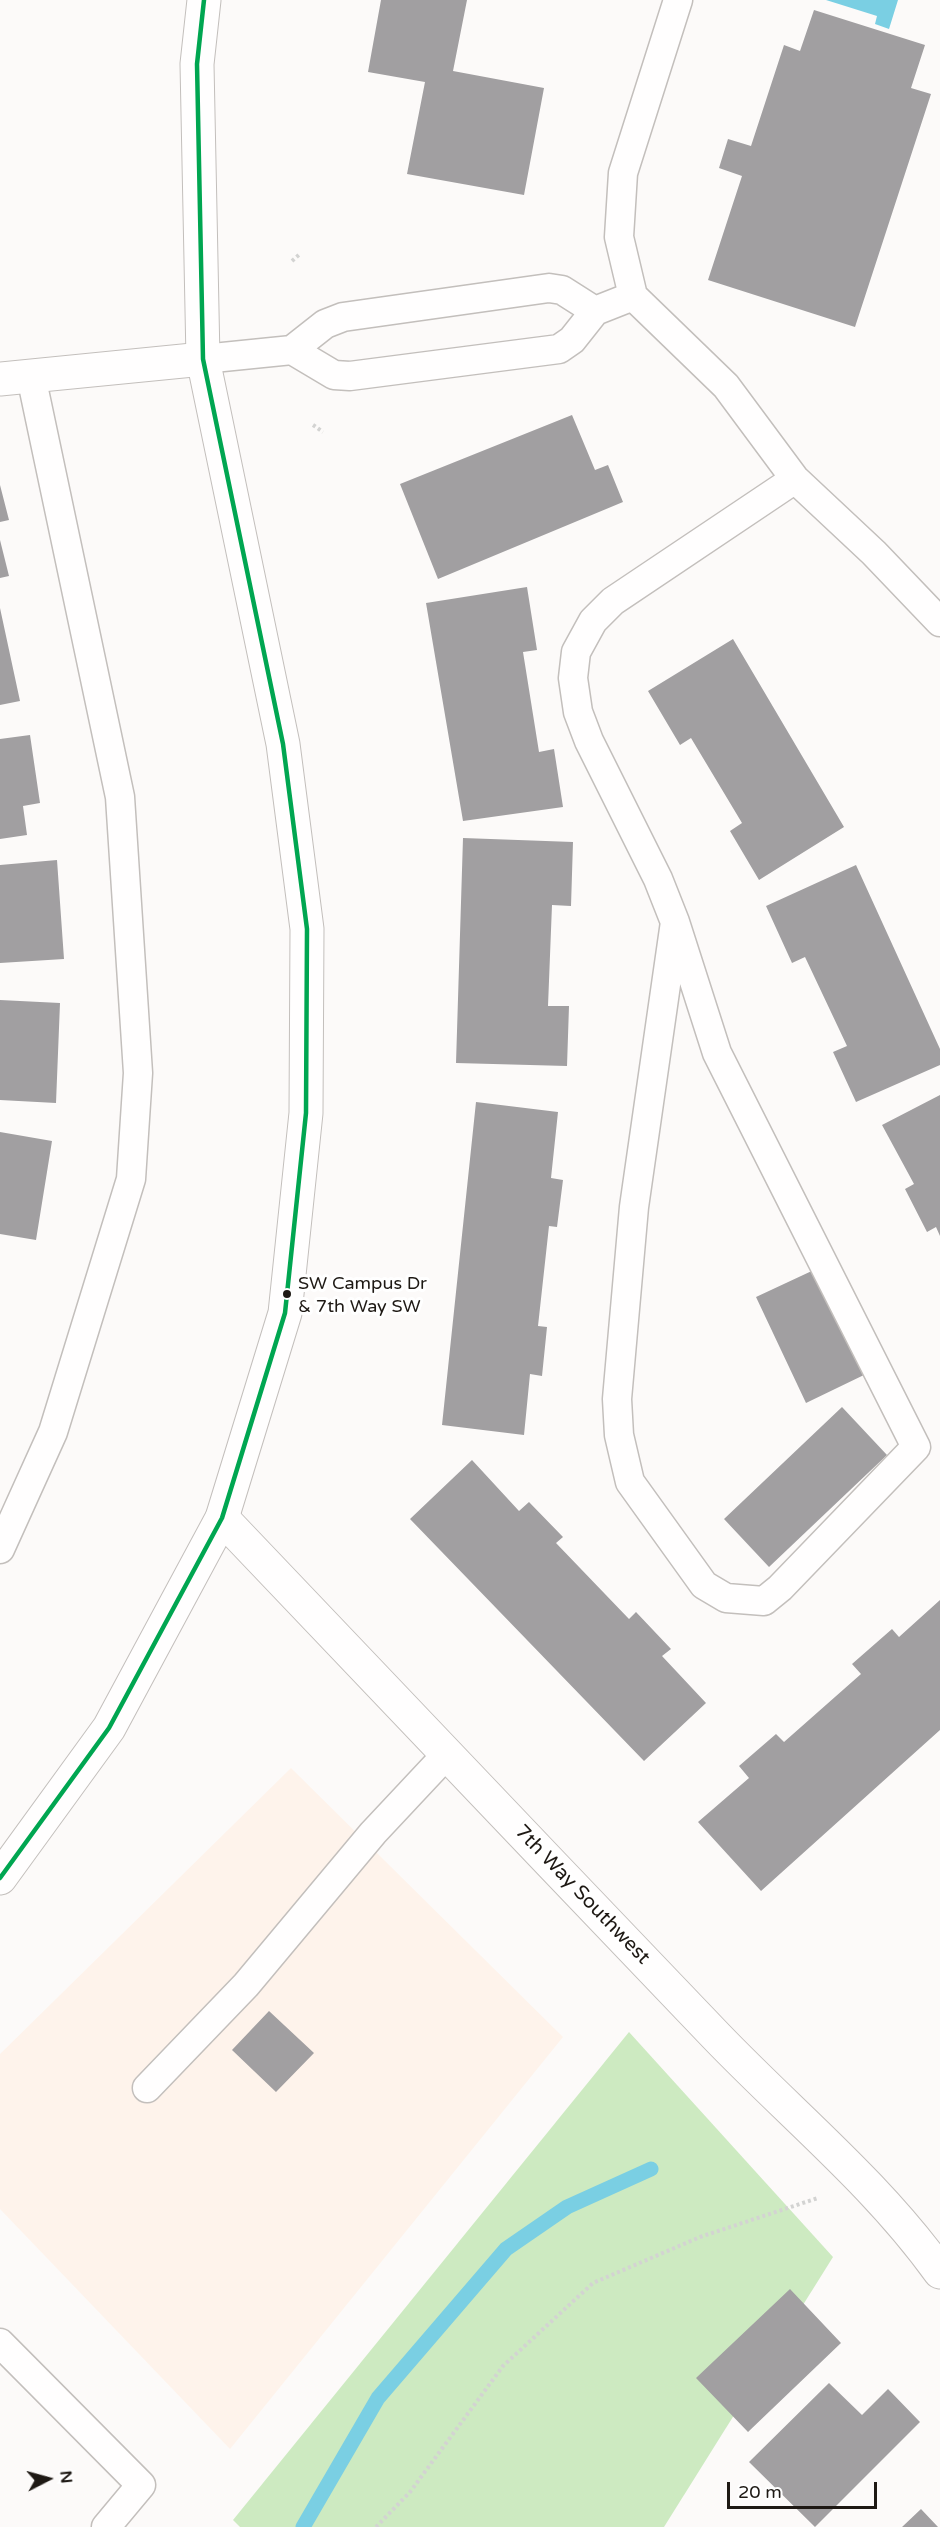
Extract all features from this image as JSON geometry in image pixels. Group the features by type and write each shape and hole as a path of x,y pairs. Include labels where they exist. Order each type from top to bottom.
{"main road":[{"path":"0,1878 109,1728 222,1518 285,1313 306,1113 307,930 283,744 203,359 197,64 204,0"},
{"path":"16,377 203,359"},
{"name":"7th Way Southwest","path":"222,1518 746,2067 865,2182 916,2239 940,2272"}],"lane":[{"path":"678,0 623,173 619,237 633,296 726,386 795,479 874,553 940,622"},
{"path":"203,359 292,350 325,324 343,316 549,288 562,290 595,311"},
{"path":"292,350 334,375 350,376 559,349 572,340 595,311 633,296"},
{"path":"0,1549 53,1432 131,1179 138,1073 120,797 16,377"},
{"path":"675,922 634,1207 617,1399 619,1435 630,1482 704,1585 726,1598 764,1601 780,1588 916,1447 717,1053 675,922 658,879 581,721 573,678 576,652 593,621 613,601 795,479"},
{"path":"147,2088 246,1985 373,1833 447,1754"},
{"path":"0,2343 141,2485 106,2527"}],"path":[{"path":"292,261 300,254"},
{"path":"313,425 323,432"},
{"path":"376,2527 410,2492 503,2366 593,2283 700,2237 865,2182"}],"shaded area":[{"path":"291,1768 563,2037 230,2449 0,2209 0,2054"}],"green space":[{"path":"629,2032 833,2257 664,2527 240,2527 233,2520"}],"water":[{"path":"826,0 898,0 889,29 875,24 877,16"}],"building":[{"path":"381,0 467,0 453,71 544,88 524,195 407,174 425,82 368,72"},
{"path":"814,10 925,45 911,88 931,94 855,327 708,280 742,176 719,168 728,139 751,146 784,45 800,51"},
{"path":"572,415 595,470 608,465 623,502 438,579 400,484"},
{"path":"0,485 9,520 0,522"},
{"path":"0,540 9,576 0,578"},
{"path":"527,587 537,650 523,652 539,752 554,749 563,807 463,821 426,603"},
{"path":"0,608 20,701 0,705"},
{"path":"733,639 844,827 759,880 730,831 742,823 691,738 680,745 648,691"},
{"path":"30,735 40,803 23,806 27,835 0,839 0,739"},
{"path":"463,838 573,842 571,906 552,905 548,1006 569,1006 567,1066 456,1063"},
{"path":"57,860 64,959 0,963 0,865"},
{"path":"856,865 940,1049 940,1065 856,1102 833,1052 847,1046 805,957 792,963 766,906"},
{"path":"0,1000 60,1003 56,1103 0,1100"},
{"path":"940,1095 940,1236 936,1227 927,1232 905,1189 914,1184 882,1125"},
{"path":"476,1102 558,1112 551,1178 563,1180 557,1227 549,1226 538,1326 547,1327 542,1376 530,1374 524,1435 442,1425"},
{"path":"0,1132 52,1141 36,1240 0,1234"},
{"path":"816,1269 866,1374 806,1403 756,1297"},
{"path":"842,1407 887,1455 769,1567 724,1519"},
{"path":"472,1460 519,1511 529,1502 563,1537 556,1543 629,1619 636,1612 671,1649 662,1656 706,1703 644,1761 410,1519"},
{"path":"940,1600 940,1730 761,1891 698,1822 749,1778 739,1766 776,1734 784,1742 861,1674 852,1664 892,1629 899,1637"},
{"path":"269,2011 314,2053 276,2092 232,2050"},
{"path":"790,2289 841,2343 748,2432 696,2378"},
{"path":"829,2383 862,2415 888,2389 920,2422 815,2527 749,2462"},
{"path":"921,2509 938,2527 902,2527"}],"waterway":[{"path":"303,2527 378,2398 506,2249 567,2207 651,2169"}],"transit line":[{"path":"0,1878 109,1728 222,1518 285,1313 306,1113 307,929 283,744 203,359 197,64 204,0"}],"place":[{"name":"SW Campus Dr & 7th Way SW","path":"287,1294"}]}
